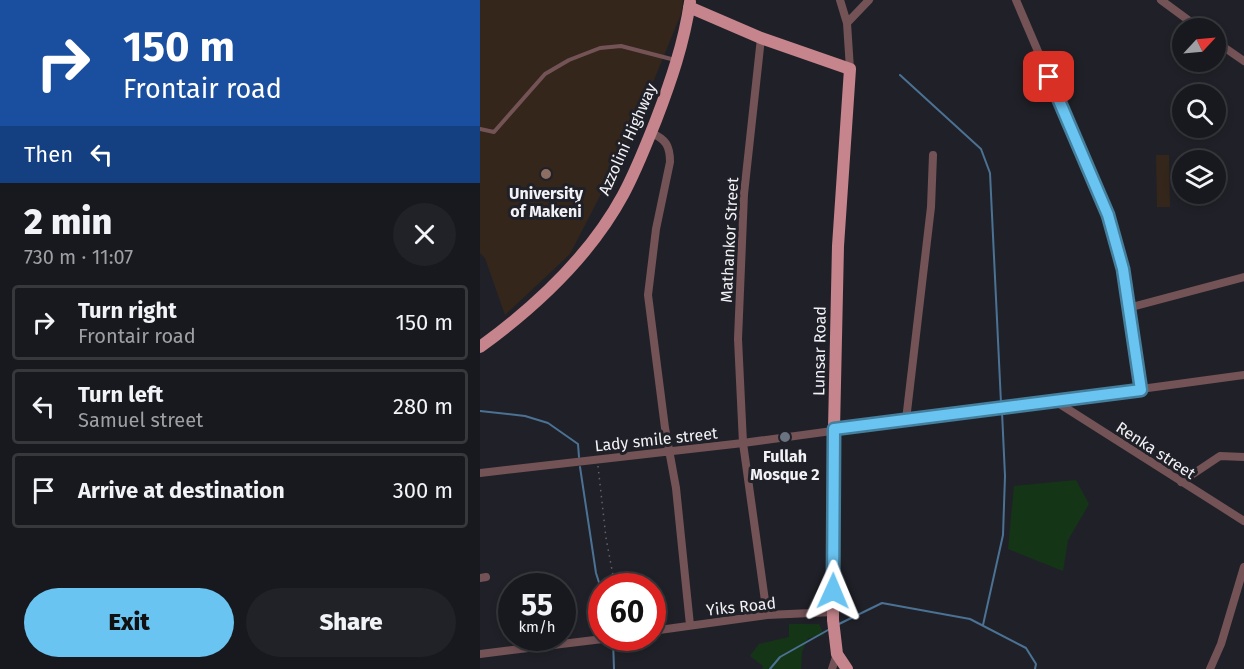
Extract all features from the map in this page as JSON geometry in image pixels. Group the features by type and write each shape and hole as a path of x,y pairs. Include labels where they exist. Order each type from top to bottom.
{"main road":[{"path":"690,3 761,38 850,69"},
{"name":"Azzolini Highway","path":"480,347 526,311 579,257 622,196 651,133 678,60 690,3"},
{"name":"Lunsar Road","path":"837,654 833,616 838,246 850,69"},
{"path":"837,654 847,669"}],"street":[{"path":"840,0 847,23 850,69"},
{"path":"847,23 869,0"},
{"path":"1016,0 1108,215 1123,269 1141,390"},
{"path":"1161,0 1185,18"},
{"name":"Mathankor Street","path":"743,443 739,408 740,269 753,90 761,38"},
{"path":"1226,49 1244,61"},
{"path":"651,133 667,142 670,149 669,172 650,265 648,295 676,488 690,625"},
{"path":"906,420 931,207 933,155"},
{"path":"1128,308 1244,277"},
{"name":"Lady smile street","path":"480,473 743,443 1244,375"},
{"name":"Renka street","path":"1055,401 1244,521"},
{"path":"743,443 767,615"},
{"path":"1180,482 1220,456 1230,454 1244,457"},
{"path":"1210,669 1221,644 1244,567"},
{"name":"Yiks Road","path":"666,629 767,615 833,616"},
{"path":"480,654 588,641"},
{"path":"832,669 837,654"}],"lane":[{"path":"480,129 494,132 545,74 568,60 600,48 630,48 678,60"}],"path":[{"path":"598,459 606,538 613,573"}],"shaded area":[{"name":"University of Makeni","path":"480,0 683,0 681,14 631,136 570,254 505,315 485,258 480,253"},
{"path":"1156,155 1169,155 1170,207 1157,207"}],"green space":[{"path":"1076,480 1089,504 1068,540 1063,571 1008,549 1014,486"},
{"path":"789,624 819,624 824,635 808,638 802,652 801,669 762,669 763,666 750,656 759,644 789,637"}],"waterway":[{"path":"900,75 981,149 990,173 1001,403"},
{"path":"480,411 525,416 548,423 578,444 579,457"},
{"path":"983,625 1003,535 1005,476 1002,412"},
{"path":"580,467 596,573"},
{"path":"839,624 882,603 970,619 1026,648 1036,664 1035,669"},
{"path":"770,669 780,657 828,630"},
{"path":"613,651 614,669"}],"place":[{"name":"University of Makeni","path":"546,174"},
{"name":"Fullah Mosque 2","path":"785,437"}],"route":[{"path":"833,591 834,429 1141,390 1123,269 1108,215 1049,77"}]}
